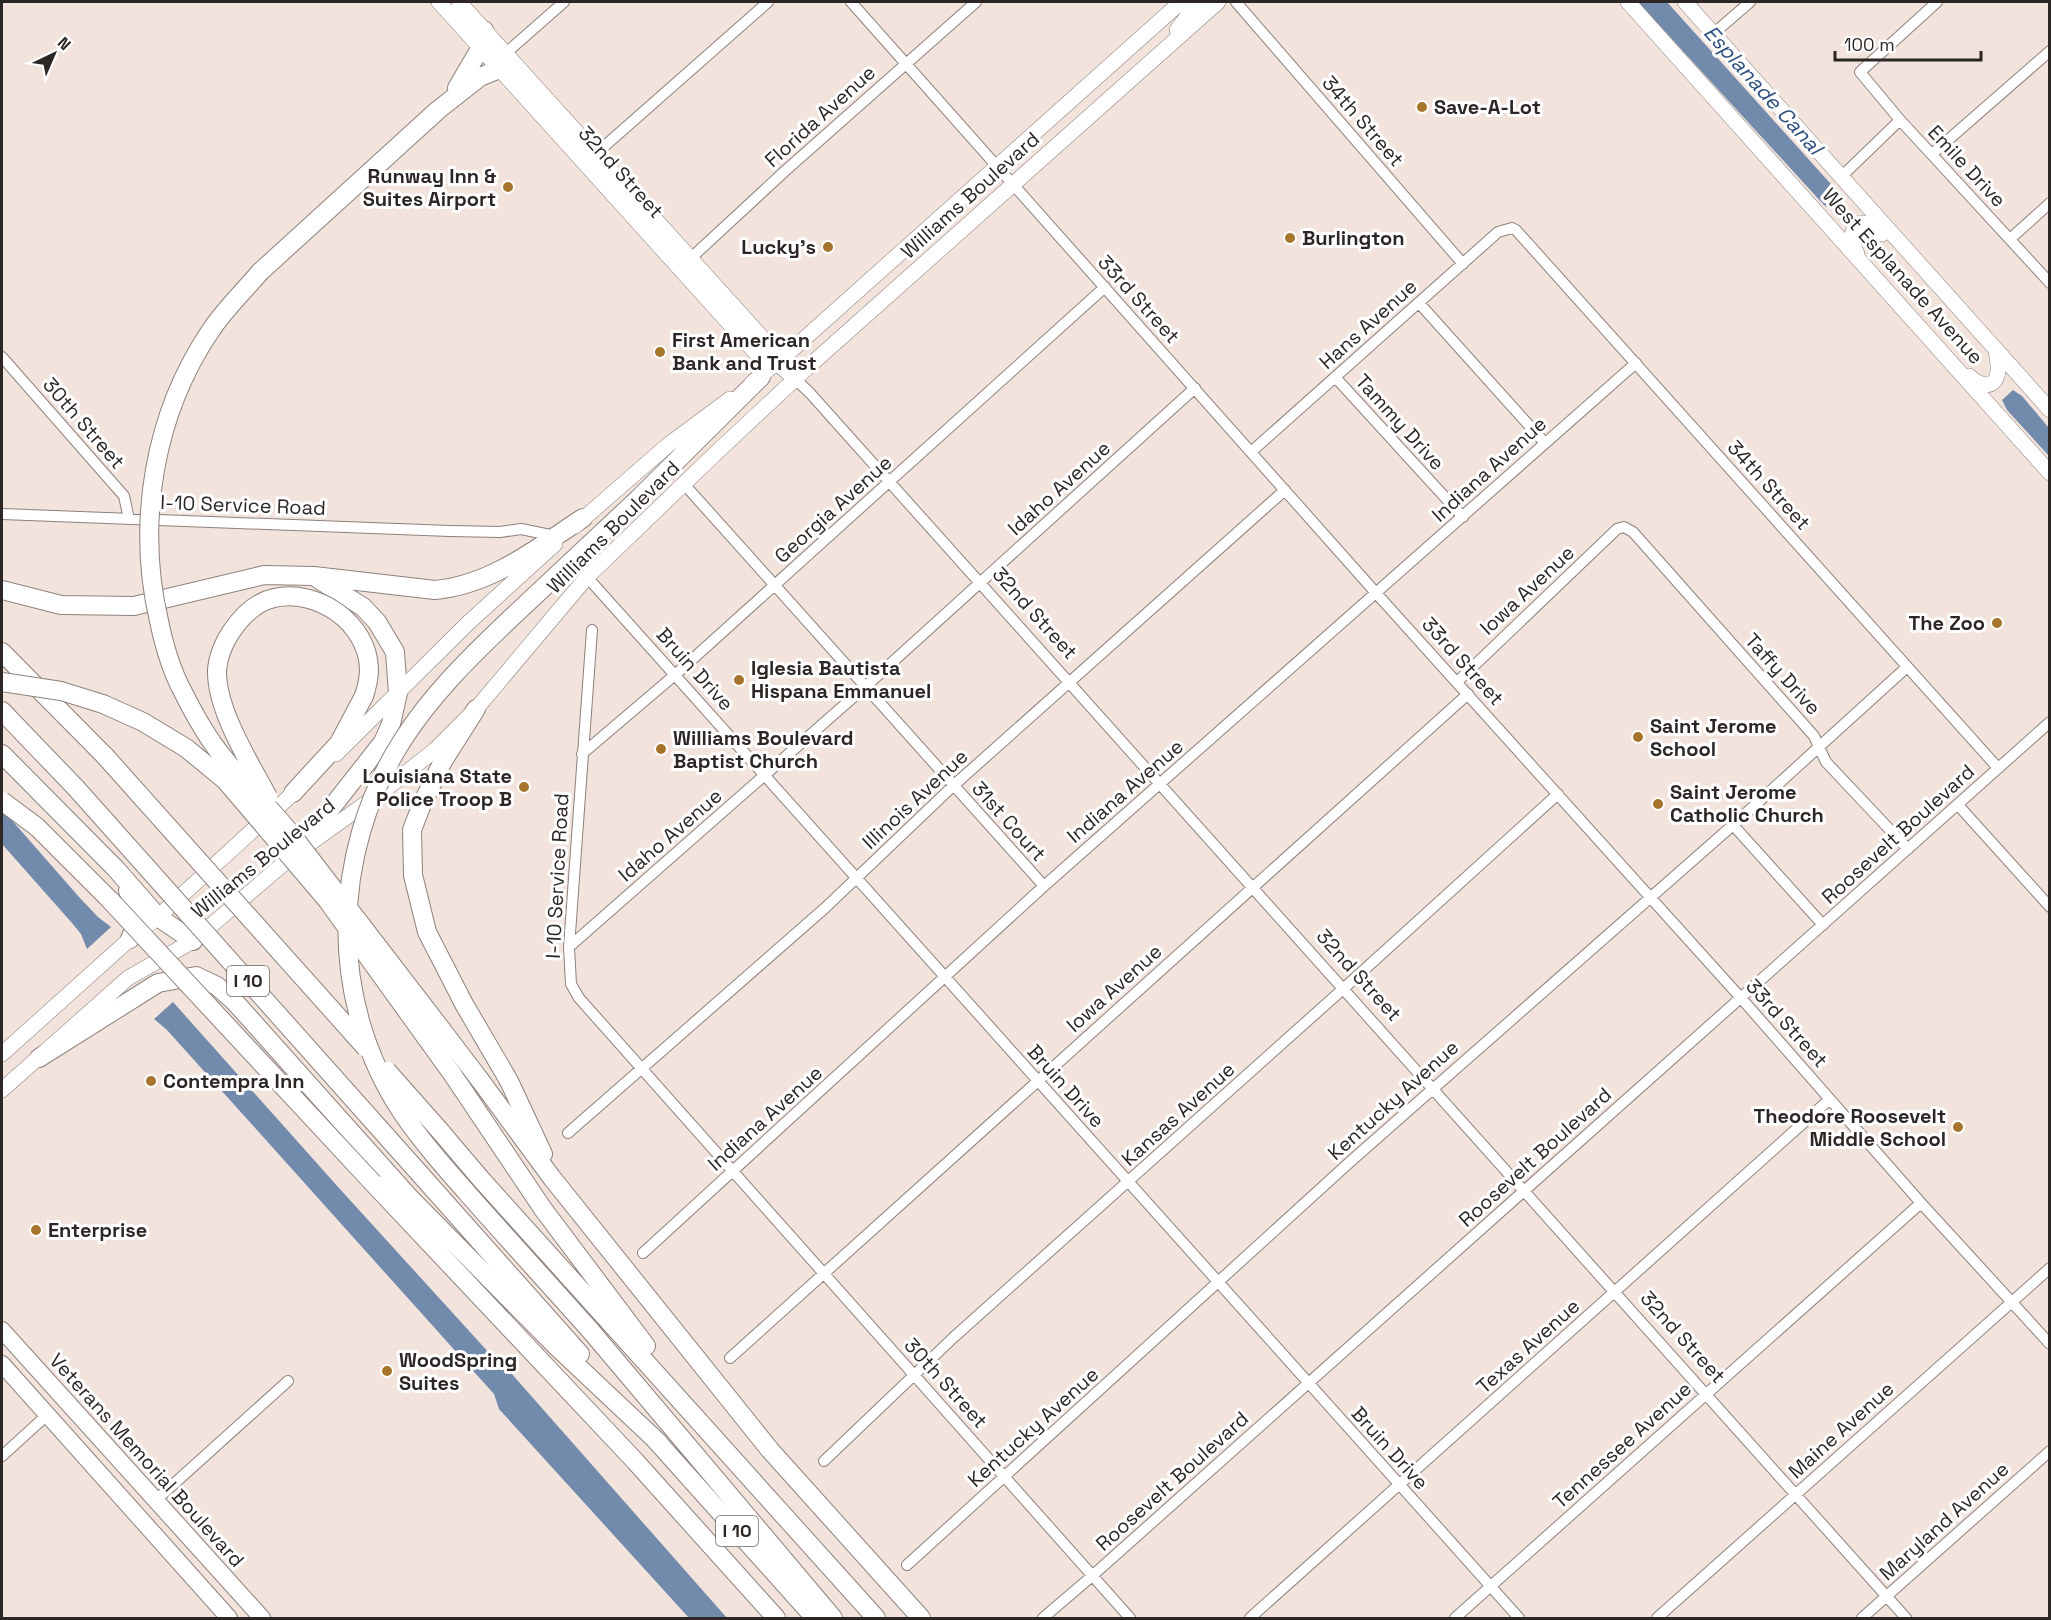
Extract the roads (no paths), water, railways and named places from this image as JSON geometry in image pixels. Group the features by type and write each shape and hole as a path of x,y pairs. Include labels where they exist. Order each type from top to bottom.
{"highway":[{"path":"438,110 461,84 483,39"},
{"path":"504,62 497,69 480,77 438,110 260,272 212,330 189,368 169,416 152,484 148,546 153,596 160,629 182,692 222,756 282,822 480,1080 552,1178 770,1450 921,1618"},
{"path":"761,377 638,499 459,669 421,714 384,772 364,820 353,860 347,907 347,952 356,1005 366,1041 380,1075 402,1113 430,1151 590,1330 833,1618"},
{"path":"2,590 61,605 134,606 264,575 314,576 435,590 453,589 491,575 583,518"},
{"path":"295,854 383,742 392,724 398,693 395,652 377,622 363,607 314,576"},
{"path":"282,822 230,723 221,695 217,671 228,637 252,609 274,598 292,597 314,600 329,607 348,622 357,633 367,653 369,669 364,696 339,743 293,794"},
{"name":"I 10","path":"2,652 105,756 480,1178 876,1618"},
{"path":"2,682 60,692 103,704 143,722 186,748 225,780 327,900 453,1075 543,1209 723,1448"},
{"path":"476,710 443,761 412,830 413,875 427,932 536,1135 552,1178"},
{"name":"I 10","path":"2,711 76,788 815,1618"},
{"path":"2,754 116,869 158,917 193,941"},
{"path":"2,801 37,827 110,900 635,1461 776,1618"},
{"path":"116,869 138,908 138,921 130,939"},
{"path":"39,1058 158,983 196,976 217,986 234,1002 409,1197 556,1346 659,1443"}],"main road":[{"name":"32nd Street","path":"439,2 483,39 504,62 666,243 755,352 777,363 795,379"},
{"name":"32nd Street","path":"459,2 483,39"},
{"name":"Williams Boulevard","path":"2,1054 130,939 158,917 357,735 466,624 583,518 668,445 761,377 1181,2"},
{"path":"1159,54 1198,2"},
{"name":"Williams Boulevard","path":"2,1090 128,978 193,941 295,854 435,750 476,710 587,577 684,484 795,379 1218,2"},
{"name":"West Esplanade Avenue","path":"1628,2 2049,473"},
{"name":"West Esplanade Avenue","path":"1685,2 2049,410"},
{"path":"1862,262 1852,245 1852,237 1854,228 1862,222 1874,225 1935,291 1944,292"},
{"name":"32nd Street","path":"666,243 690,260 766,342 777,363"},
{"path":"1941,350 1973,380 1986,386 1998,375 1996,351"},
{"name":"Veterans Memorial Boulevard","path":"4,1335 262,1618"},
{"path":"2,1364 228,1618"},
{"path":"47,1415 81,1442 168,1539 177,1541 186,1534"}],"street":[{"path":"504,62 564,2"},
{"path":"591,159 768,2"},
{"name":"33rd Street","path":"851,2 1376,593 1651,897 1921,1203 2049,1344"},
{"name":"Florida Avenue","path":"690,260 785,171 975,2"},
{"name":"34th Street","path":"1236,2 1463,264"},
{"path":"1713,34 1750,2"},
{"name":"Emile Drive","path":"1937,2 1860,72 1900,120 2049,283"},
{"path":"1932,154 2049,51"},
{"path":"1841,177 1900,120"},
{"path":"2010,239 2049,203"},
{"name":"34th Street","path":"1512,228 1636,363 1998,768"},
{"name":"Hans Avenue","path":"1251,452 1498,232 1512,228"},
{"name":"Georgia Avenue","path":"582,754 776,585 1105,287"},
{"path":"1419,303 1544,442"},
{"name":"30th Street","path":"2,357 124,496 129,519"},
{"name":"Indiana Avenue","path":"644,1253 1044,886 1636,363"},
{"name":"Tammy Drive","path":"1335,377 1463,517"},
{"name":"32nd Street","path":"795,379 981,583 1906,1618"},
{"name":"Idaho Avenue","path":"569,947 866,686 1194,388"},
{"name":"31st Court","path":"684,484 1044,886"},
{"name":"Illinois Avenue","path":"568,1133 858,878 953,786 1286,490"},
{"name":"I-10 Service Road","path":"2,514 450,531 500,532 521,529 555,536"},
{"name":"Iowa Avenue","path":"1457,682 1617,530 1625,528"},
{"name":"Taffy Drive","path":"1625,528 1633,532 1814,736 1826,762 1908,849"},
{"name":"Bruin Drive","path":"587,577 1518,1618"},
{"name":"I-10 Service Road","path":"592,630 569,947 571,984 579,998 733,1173"},
{"name":"Kentucky Avenue","path":"907,1565 1433,1089 1733,825 1907,667"},
{"name":"Iowa Avenue","path":"730,1358 1467,694"},
{"name":"Roosevelt Boulevard","path":"1042,1618 1092,1576 2049,722"},
{"name":"Kansas Avenue","path":"824,1461 954,1337 1128,1183 1558,794"},
{"path":"1958,805 2049,905"},
{"path":"1733,825 1823,925"},
{"name":"Texas Avenue","path":"1250,1618 1830,1099"},
{"name":"30th Street","path":"733,1173 1130,1618"},
{"name":"Tennessee Avenue","path":"1455,1618 1921,1203"},
{"name":"Maine Avenue","path":"1657,1618 2049,1268"},
{"path":"156,1500 288,1381"},
{"path":"2,1456 47,1415"},
{"name":"Maryland Avenue","path":"1862,1618 2049,1451"}],"water":[{"path":"1638,2 1667,2 1843,200 1832,210 1824,205"},
{"path":"2013,390 2022,396 2049,428 2049,456 2007,410 2002,400"},
{"path":"2,809 79,897 111,927 87,949 81,934 2,844"},
{"path":"173,1002 501,1366 511,1373 727,1618 689,1618 499,1409 494,1394 167,1030 154,1019"}],"place":[{"name":"Save-A-Lot","path":"1422,107"},
{"name":"Runway Inn & Suites Airport","path":"508,187"},
{"name":"Burlington","path":"1290,238"},
{"name":"Lucky's","path":"828,247"},
{"name":"First American Bank and Trust","path":"660,352"},
{"name":"The Zoo","path":"1997,623"},
{"name":"Iglesia Bautista Hispana Emmanuel","path":"739,680"},
{"name":"Saint Jerome School","path":"1638,737"},
{"name":"Williams Boulevard Baptist Church","path":"661,749"},
{"name":"Louisiana State Police Troop B","path":"524,787"},
{"name":"Saint Jerome Catholic Church","path":"1658,804"},
{"name":"Contempra Inn","path":"151,1081"},
{"name":"Theodore Roosevelt Middle School","path":"1958,1127"},
{"name":"Enterprise","path":"36,1230"},
{"name":"WoodSpring Suites","path":"387,1371"}],"water label":[{"name":"Esplanade Canal","path":"1763,90"}]}
